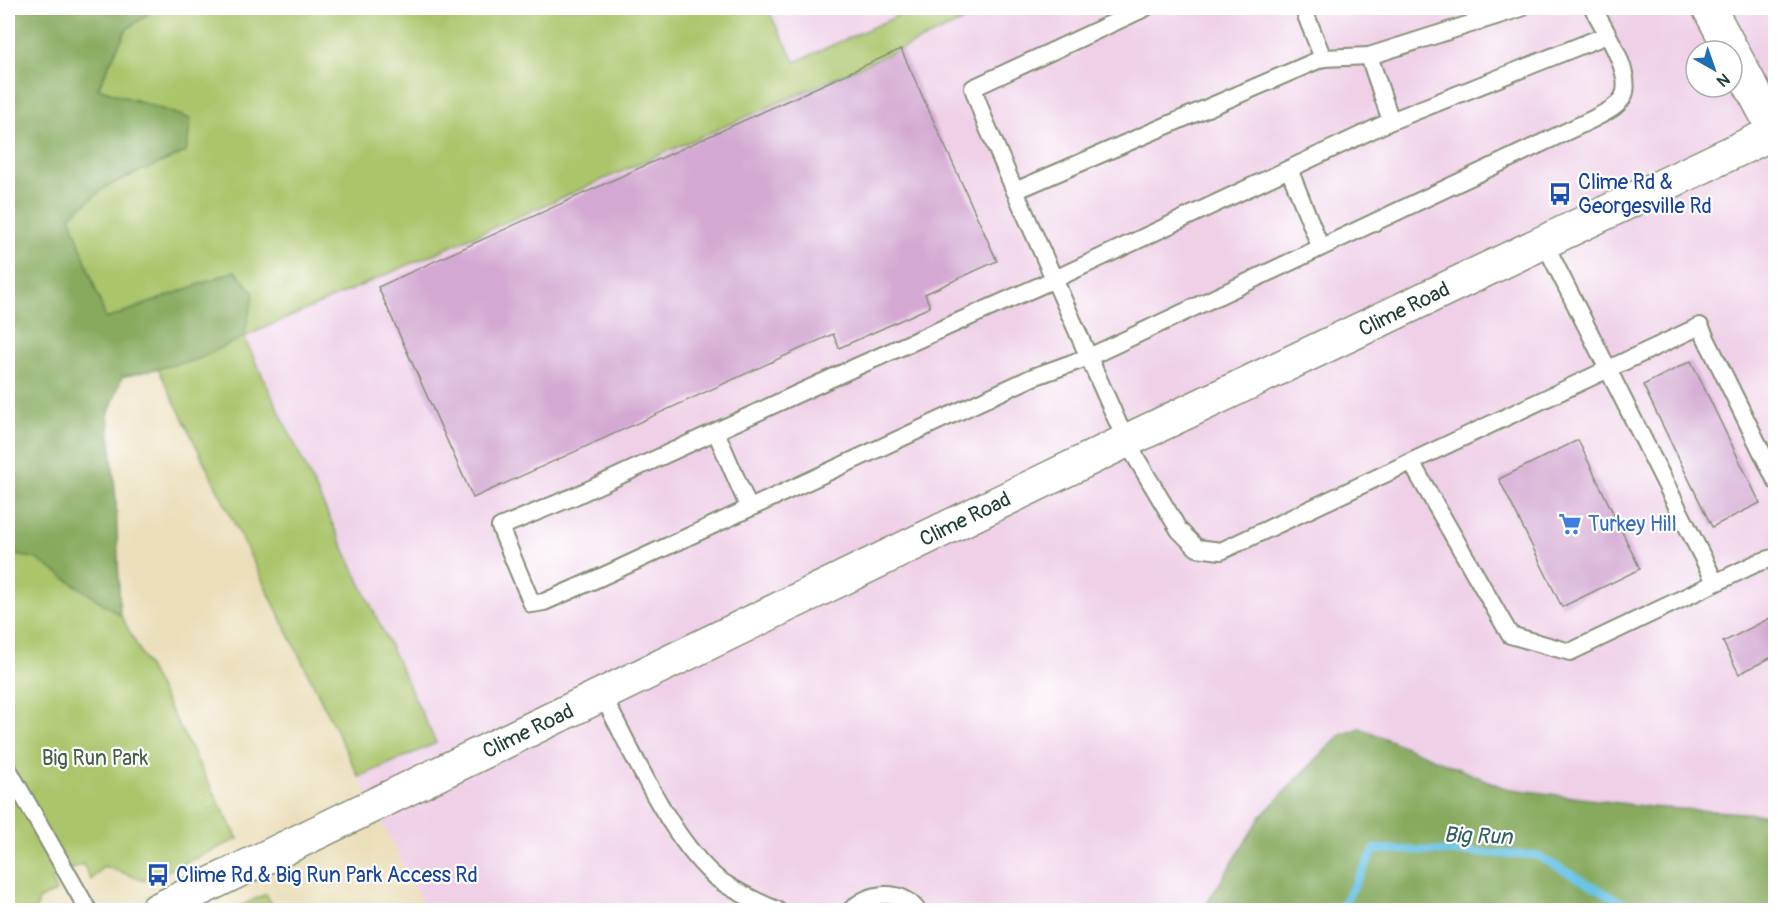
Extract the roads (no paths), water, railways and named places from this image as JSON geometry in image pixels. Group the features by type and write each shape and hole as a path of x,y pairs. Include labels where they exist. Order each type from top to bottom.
{"main road":[{"path":"1709,8 1775,132"},
{"name":"Clime Road","path":"157,910 1126,441 1775,132"}],"lane":[{"path":"1145,8 973,88 1015,191 1126,441 1179,530 1197,548 1221,551 1700,327 1776,481"},
{"path":"1303,8 1323,58"},
{"path":"1015,191 1323,58 1369,56 1521,8"},
{"path":"1593,8 1607,35 1624,70 1627,82 1624,96 1615,106 1593,119 1089,357 1033,378 544,602 532,604 500,527 575,496 1054,279 1391,121 1607,35"},
{"path":"1369,56 1391,121"},
{"path":"1289,169 1320,246"},
{"path":"1544,242 1715,582"},
{"path":"716,432 749,508"},
{"path":"1411,462 1510,635 1570,652 1757,562 1776,557"},
{"path":"602,694 660,803 685,843 714,876 777,910"},
{"path":"8,769 88,910"},
{"path":"851,910 872,896 887,894 901,898 917,910"}],"waterway":[{"name":"Big Run","path":"1340,910 1375,849 1536,855 1636,910"}],"place":[{"name":"Clime Rd & Georgesville Rd","path":"1560,194"},
{"name":"Turkey Hill","path":"1570,524"},
{"name":"Clime Rd & Big Run Park Access Rd","path":"158,875"}],"park label":[{"name":"Big Run Park","path":"95,758"}]}
